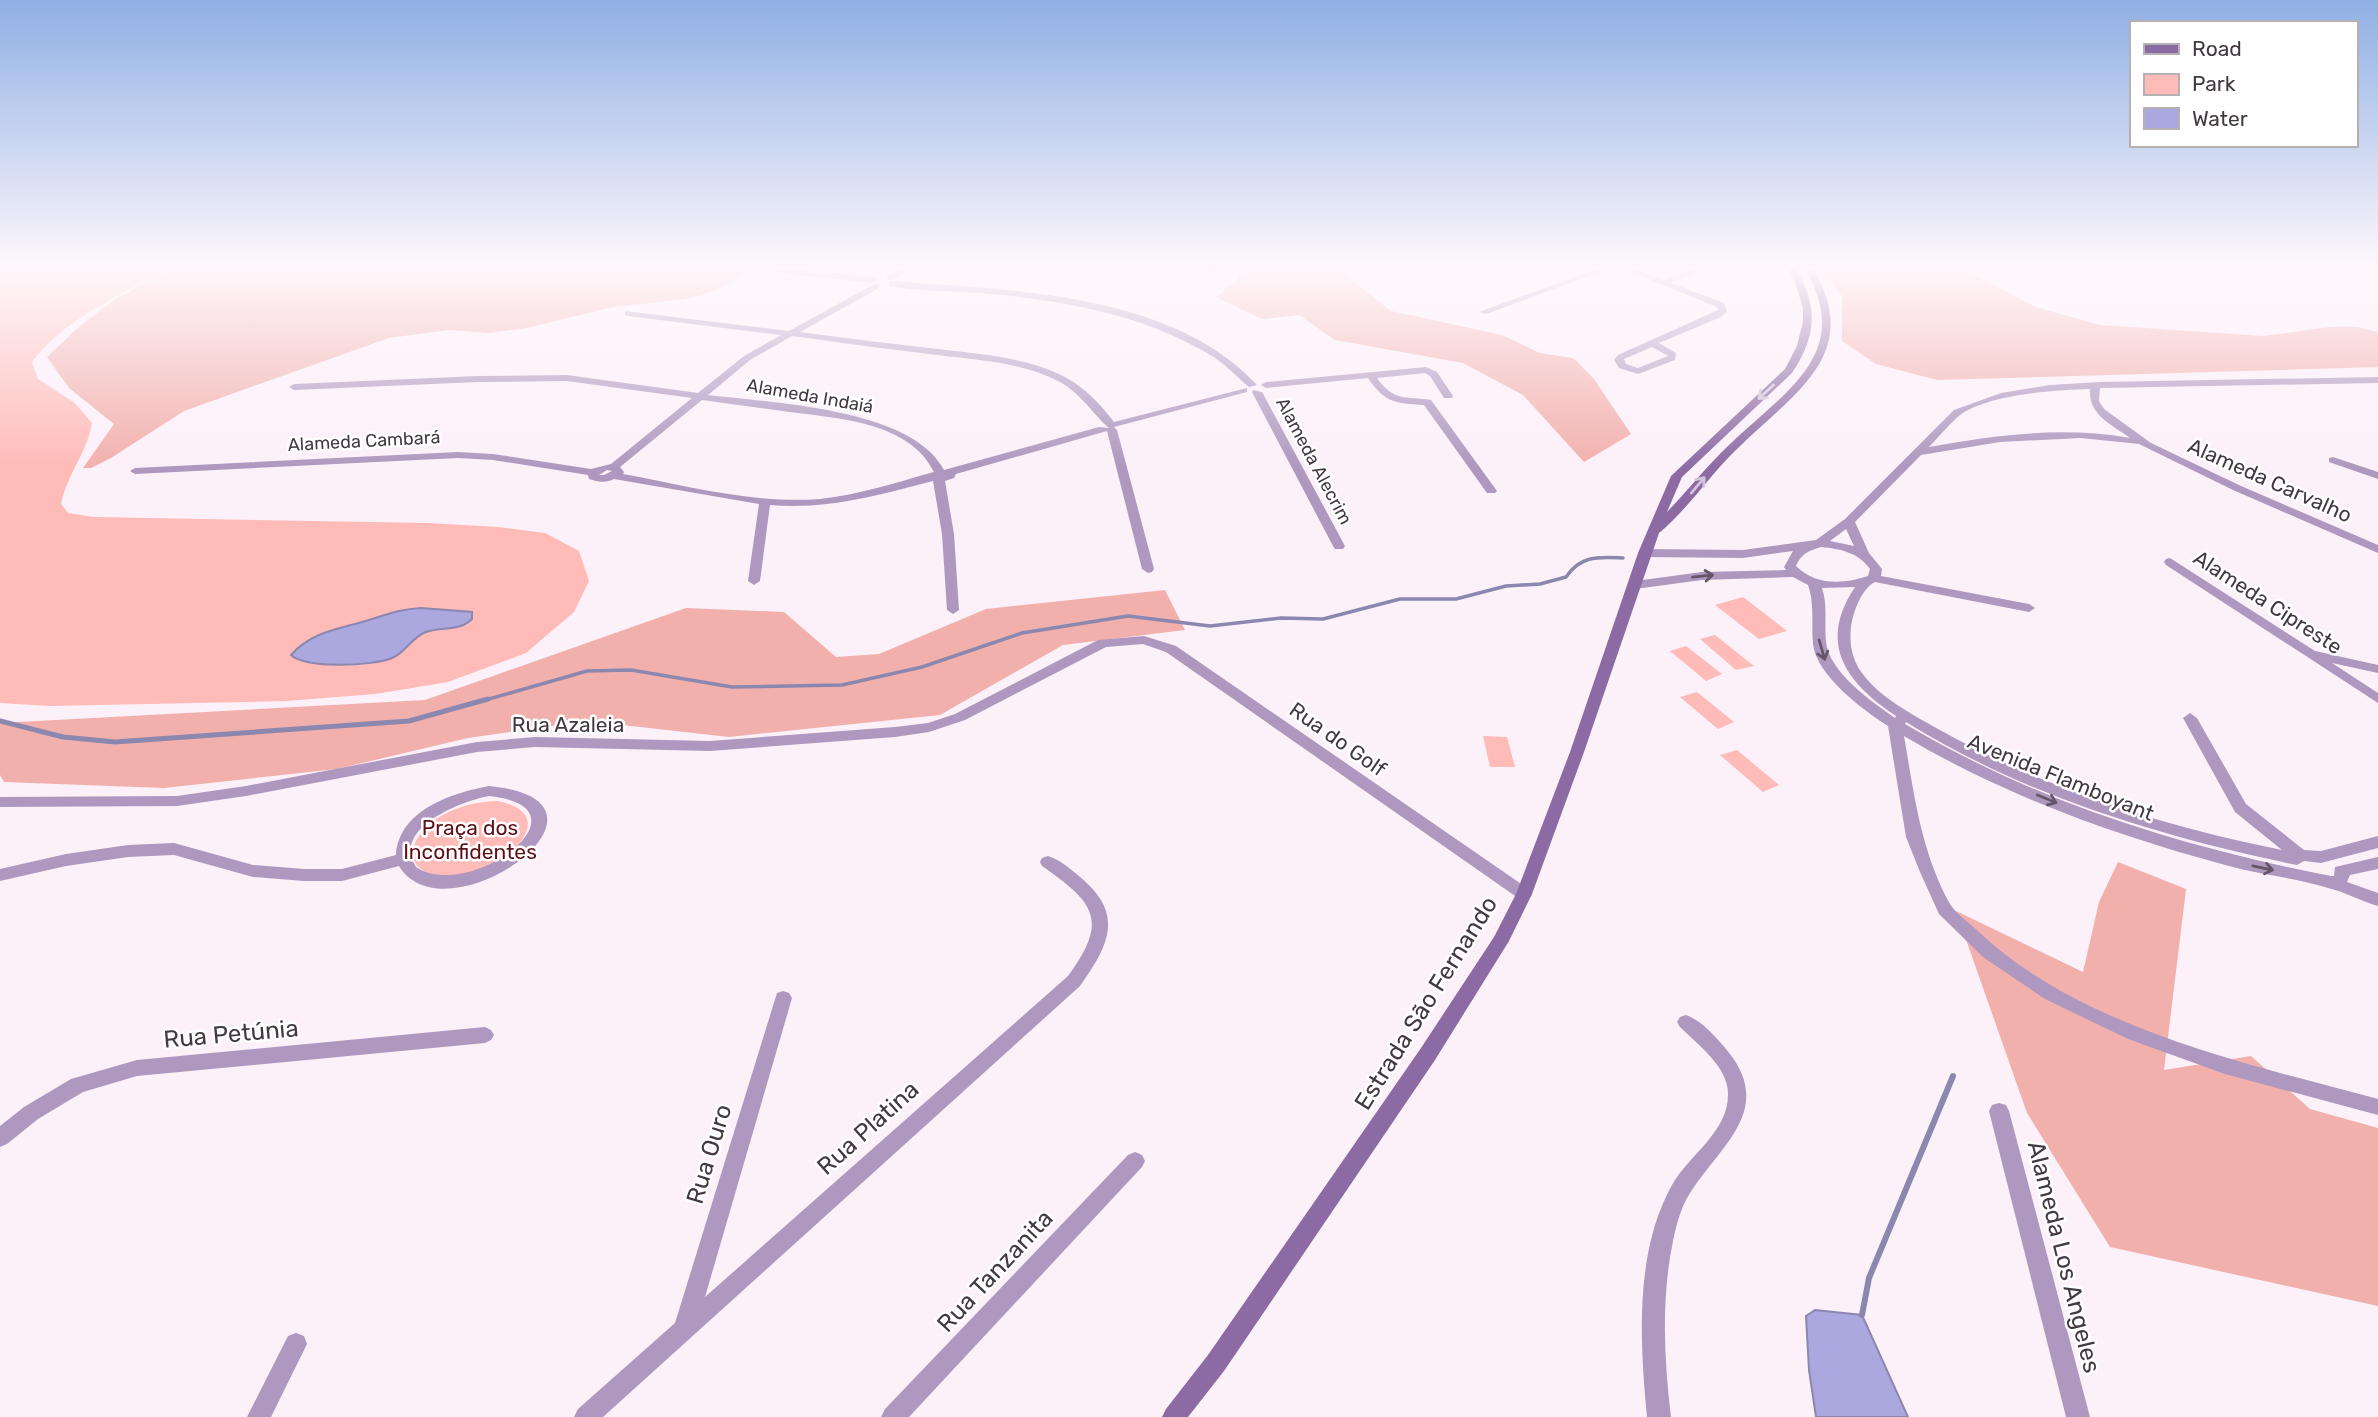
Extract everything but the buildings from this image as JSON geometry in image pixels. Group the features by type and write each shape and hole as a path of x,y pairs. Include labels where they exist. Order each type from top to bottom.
{"main road":[{"name":"Estrada São Fernando","path":"1174,1417 1216,1363 1421,1065 1501,941 1524,894 1635,585 1644,553 1677,477 1789,371 1801,353 1808,335"},
{"name":"Estrada São Fernando","path":"1651,534 1678,511 1718,461 1803,379 1819,359 1826,335"}],"street":[{"path":"615,471 698,397 747,358 787,335"},
{"path":"798,335 981,357 1031,366 1077,386 1090,397 1111,427 1148,569"},
{"path":"1177,335 1239,371 1255,388"},
{"path":"1652,343 1670,352 1672,358 1638,371 1627,369 1620,363 1621,357 1652,343 1669,335"},
{"path":"615,471 765,502 803,503 839,499 941,475 1255,388 1426,370 1434,374 1448,396"},
{"path":"1370,374 1384,395 1391,399 1427,401 1490,491"},
{"name":"Alameda Indaiá","path":"294,387 567,378 842,416 871,423 892,431 923,450 934,460 941,475"},
{"path":"1792,570 1794,556 1849,522 1958,412 1977,402 2095,386 2252,380 2378,380"},
{"path":"2057,390 2094,401 2095,386"},
{"name":"Alameda Alecrim","path":"1255,388 1339,546"},
{"name":"Alameda Carvalho","path":"2094,401 2100,411 2147,445 2248,493 2378,549"},
{"path":"2106,436 2124,430"},
{"path":"1935,434 1959,444"},
{"name":"Alameda Carvalho","path":"1918,452 2037,434 2106,436 2147,445"},
{"name":"Alameda Cambará","path":"135,471 458,454 593,473 602,468 615,471"},
{"path":"2333,460 2378,477"},
{"path":"941,475 953,610"},
{"path":"754,581 765,502"},
{"path":"1849,522 1864,556 1876,569 1870,580"},
{"path":"1644,553 1743,554 1816,544 1844,547 1864,556"},
{"path":"1743,554 1792,570 1814,584 1870,580 2029,608"},
{"name":"Alameda Cipreste","path":"2170,562 2378,699"},
{"path":"1635,585 1714,575 1792,570"},
{"name":"Avenida Flamboyant","path":"1870,580 1850,601 1844,640 1850,664 1900,721 1998,766 2111,810 2207,839 2299,857 2321,857 2378,842"},
{"name":"Avenida Flamboyant","path":"1814,584 1821,599 1819,645 1822,657 1849,688 1986,774 2071,809 2223,860 2312,876 2336,876 2378,863"},
{"name":"Rua do Golf","path":"1121,640 1144,640 1171,649 1524,894"},
{"name":"Rua Azaleia","path":"0,802 177,801 246,791 477,747 535,742 710,746 895,732 929,727 960,717 1103,643 1121,640"},
{"path":"2309,653 2378,669"},
{"path":"2190,718 2240,807 2299,857 2298,865 2312,876"},
{"path":"1900,721 1914,837 1945,909 1989,952 2051,994 2133,1034 2225,1066 2378,1107"},
{"path":"489,791 509,791 525,796 536,805 540,817 532,839 510,861 489,872 465,879 423,879 409,871 402,859 403,845 412,830 426,816 445,804 489,791"},
{"path":"0,875 91,857 174,849 253,872 304,875 342,875 402,859"},
{"path":"2321,857 2336,876 2378,900"},
{"name":"Rua Platina","path":"586,1417 685,1325 1074,981 1092,958 1102,935 1099,914 1092,895 1048,862"},
{"name":"Rua Ouro","path":"685,1325 783,998"},
{"path":"1659,1417 1653,1336 1657,1276 1666,1232 1678,1193 1700,1160 1727,1130 1737,1107 1738,1090 1720,1054 1686,1022"},
{"name":"Rua Petúnia","path":"0,1138 31,1113 79,1085 137,1068 485,1035"},
{"name":"Alameda Los Angeles","path":"1999,1111 2078,1417"},
{"name":"Rua Tanzanita","path":"893,1417 1135,1161"},
{"path":"259,1417 296,1343"}],"green space":[{"path":"0,335 58,335 32,362 38,379 75,403 92,423 61,504 68,513 93,517 428,523 545,533 579,551 589,581 574,612 526,653 448,682 375,694 286,701 50,706 0,703"},
{"path":"1743,597 1787,631 1759,639 1715,605"},
{"path":"1715,635 1754,666 1736,670 1700,639"},
{"path":"1686,646 1722,674 1706,681 1670,651"},
{"path":"1697,692 1734,722 1718,729 1680,697"},
{"path":"1483,736 1507,737 1515,767 1490,767"},
{"path":"1737,750 1779,785 1763,792 1720,755"},
{"name":"Praça dos Inconfidentes","path":"498,801 517,808 526,817 527,828 522,840 511,852 498,862 469,875 435,874 418,867 413,853 415,844 435,820 461,807"}],"shaded area":[{"path":"70,335 411,335 389,338 184,411 91,468 83,468 114,424 69,388 47,357"},
{"path":"1328,335 1502,335 1540,353 1573,358 1594,379 1631,434 1584,462 1523,395 1463,363 1335,340"},
{"path":"1842,335 2378,335 2378,367 1937,380 1876,364 1842,341"},
{"path":"1165,590 1185,630 1063,645 940,715 729,737 587,721 468,738 337,769 164,788 4,782 0,775 0,723 425,700 686,608 784,612 836,657 879,654 986,609"},
{"path":"2118,862 2186,889 2164,1070 2251,1056 2310,1109 2378,1128 2378,1306 2110,1247 2027,1113 1956,911 2083,972 2099,902"}],"water":[{"path":"421,608 472,612 472,619 462,626 426,632 397,656 383,661 325,664 291,655 308,641 327,632 395,612"},
{"path":"1815,1310 1862,1315 1908,1417 1816,1417 1809,1370 1806,1316"}],"waterway":[{"path":"482,701 587,671 631,670 732,687 842,685 922,667 1022,633 1128,616 1210,626 1281,618 1323,619 1400,599 1456,599 1506,586 1540,584 1566,577 1584,561 1606,557 1623,558"},
{"path":"0,721 63,737 115,742 409,721 488,699"},
{"path":"1862,1315 1869,1278 1953,1076"}]}
